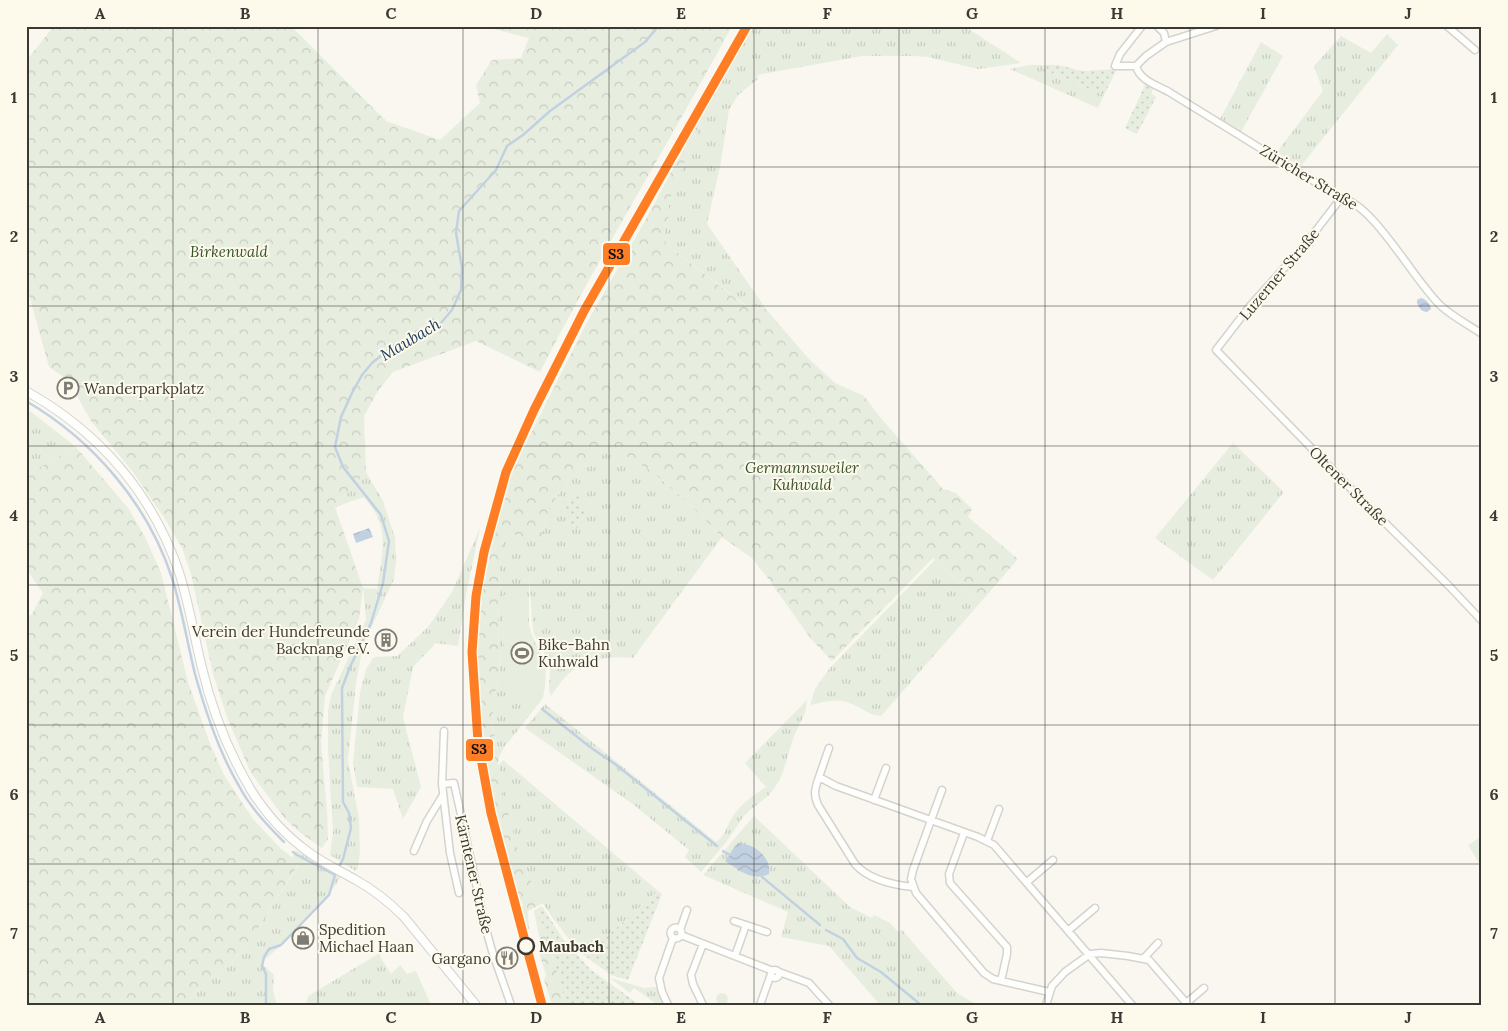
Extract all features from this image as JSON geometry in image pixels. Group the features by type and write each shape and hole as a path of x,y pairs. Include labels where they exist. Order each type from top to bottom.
{"street":[{"path":"1142,26 1120,54 1115,66 1136,66 1146,56 1166,42 1216,26"},
{"path":"1157,26 1164,32 1166,42"},
{"path":"1447,26 1475,50"},
{"name":"Züricher Straße","path":"1136,66 1141,78 1170,92 1342,198 1355,203 1376,223 1417,278 1441,306 1482,334"},
{"name":"Luzerner Straße","path":"1216,350 1250,306 1304,246 1342,198"},
{"name":"Oltener Straße","path":"1216,350 1482,621"},
{"path":"26,391 58,410 85,430 103,448 137,489 162,530 179,572 208,691 219,722 244,777 261,804 279,827 301,846 384,898 404,916 476,1005"},
{"name":"Kärntener Straße","path":"444,731 443,795 450,853 459,893"},
{"path":"829,748 814,792 818,805 860,870 901,886 913,886"},
{"path":"874,800 886,768"},
{"path":"819,777 836,786 988,841 994,845 1090,954 1132,1005"},
{"name":"Kärntener Straße","path":"442,784 454,783 486,929 511,1005"},
{"path":"942,790 913,870 911,879 916,893 984,973 993,979 1050,992"},
{"name":"Kärntener Straße","path":"414,851 426,821 443,795"},
{"path":"988,841 999,809"},
{"path":"964,833 949,874 950,883 1007,947 1001,981"},
{"path":"1027,882 1052,860"},
{"path":"1069,930 1095,908"},
{"path":"673,938 678,938 681,933 687,910"},
{"path":"734,921 767,932"},
{"path":"735,956 746,925"},
{"path":"668,1005 662,992 659,978 673,938 670,935 671,930 676,928 681,933 702,944 774,972 809,983 830,1005"},
{"path":"1144,958 1158,943"},
{"path":"702,944 691,975 703,1005"},
{"path":"1046,1005 1056,981 1090,954 1115,954 1144,958 1153,964 1186,1004 1204,988"},
{"path":"760,1005 774,972"}],"green space":[{"name":"Birkenwald","path":"54,26 291,26 386,121 440,140 480,103 476,85 492,60 521,58 529,38 482,26 732,26 587,284 540,372 476,341 393,372 378,391 364,416 366,472 335,507 363,588 359,619 325,696 321,742 328,839 322,848 285,819 251,773 228,720 213,674 191,574 182,548 133,472 91,421 71,382 49,367 26,284 26,61"},
{"path":"752,26 964,26 1021,63 978,69 928,57 862,56 757,75 758,79 738,95 729,110 720,167 707,224 766,309 744,304 666,244 664,227 668,218 669,201 710,100"},
{"path":"1387,34 1398,45 1300,167 1277,152 1323,91 1314,66 1341,36 1371,53"},
{"path":"1261,42 1283,56 1241,132 1220,119"},
{"path":"1029,65 1041,65 1047,71 1104,95 1098,108 1010,69"},
{"path":"1041,65 1058,65 1083,71 1117,69 1104,95 1047,71"},
{"path":"1146,83 1154,88 1151,93 1156,97 1137,134 1125,128"},
{"name":"Germannsweiler Kuhwald","path":"710,100 669,201 668,218 664,227 666,244 743,304 766,309 808,358 835,383 864,396 943,489 956,493 972,509 968,517 1018,559 980,603 933,558 832,661 811,639 753,559 722,537 688,503 650,470 615,450 602,450 569,479 549,508 541,539 505,533 500,566 498,626 500,672 494,698 492,723 505,802 518,850 532,884 543,903 528,911 529,929 527,930 520,906 523,906 521,901 519,901 486,769 480,725 477,671 478,621 495,531 512,474 529,437 586,324 646,219"},
{"path":"26,408 76,447 26,475"},
{"path":"1233,443 1284,492 1213,580 1155,538"},
{"path":"76,447 128,508 145,537 161,573 188,682 209,741 224,775 253,819 280,848 299,863 250,941 230,965 216,974 184,1005 26,1005 26,618 32,614 43,593 26,569 26,475"},
{"path":"602,450 615,450 650,470 688,503 722,537 633,658 603,659 581,665 571,671 551,696 548,660 534,634 529,575 529,625 546,669 543,698 503,749 499,757 492,722 494,698 500,672 498,629 500,566 505,532 541,539 549,508 569,479"},
{"path":"366,472 383,501 395,538 396,560 394,579 363,646 356,683 348,760 359,819 360,852 356,871 330,855 333,831 328,751 328,711 331,695 366,620 363,588 377,589 383,543 376,513 364,497 335,507"},
{"path":"578,495 587,516 577,528 571,524 563,502"},
{"path":"480,528 458,646 436,643 413,667 403,717 421,787 403,819 393,789 357,787 353,764 360,692 366,669 374,657 397,656 428,627 452,592"},
{"path":"935,560 980,603 881,716 842,701 810,705 815,689 829,669"},
{"name":"Bike-Bahn Kuhwald","path":"505,594 515,597 518,595 523,596 532,638 545,671 543,692 541,699 536,704 526,700 506,679 501,601"},
{"path":"807,700 805,713 794,736 778,783 768,796 743,817 727,841 701,872 685,857 689,850 634,805 525,728 545,704 716,842 722,836 740,807 766,787 745,763"},
{"path":"503,760 658,891 585,956 580,953 548,911 537,893 520,856 503,796 498,766"},
{"path":"754,816 850,907 872,918 874,915 890,923 898,932 902,930 957,993 977,1005 880,1005 829,946 781,937 788,912 703,875"},
{"path":"1482,836 1482,868 1468,845"},
{"path":"296,850 341,877 321,905 284,943 261,963 274,975 273,991 277,1005 184,1005 216,974 230,965 250,941 299,864 292,858"},
{"path":"658,891 662,894 628,980 611,975 585,956"},
{"path":"542,906 563,939 590,969 640,1005 566,1005 537,909"},
{"path":"537,909 566,1005 552,1005 544,980 546,975 539,953 540,941 534,911"},
{"path":"380,953 391,974 400,965 407,974 416,971 431,1005 306,1005 308,996"},
{"path":"610,978 644,988 656,987 666,1005 654,1005 655,1003 634,988 630,993"},
{"path":"722,993 728,999 722,1005 716,999"}],"water":[{"path":"1421,298 1430,305 1431,309 1427,312 1421,309 1417,303 1417,300"},
{"path":"369,528 373,537 356,543 353,534"},
{"path":"739,843 751,846 765,857 768,863 769,874 757,877 751,876 725,861"}],"waterway":[{"name":"Maubach","path":"266,1005 266,974 262,966 264,957 269,949 281,945 329,895 335,875 343,859 351,828 349,813 343,802 342,688 371,623 383,583 389,541 381,515 343,467 335,447 341,417 362,375 372,363 393,346 419,336 440,324 452,310 461,290 462,268 456,233 459,211 496,170 507,146 523,135 550,111 645,42 657,26"},
{"path":"26,401 51,417 95,455 115,476 133,500 148,525 162,551 172,578 195,674 219,746 243,794 284,842"},
{"path":"542,709 615,764 717,846"},
{"path":"723,851 730,855"},
{"path":"293,852 335,875"},
{"path":"762,877 820,925"},
{"path":"826,930 843,939 857,958 881,972 921,1005"}],"transit line":[{"name":"S3","path":"542,1005 491,813 478,742 472,652 476,596 484,552 506,472 534,410 584,311 747,26"}],"place":[{"name":"Wanderparkplatz","path":"68,388"},
{"name":"Verein der Hundefreunde Backnang e.V.","path":"386,640"},
{"name":"Bike-Bahn Kuhwald","path":"522,653"},
{"name":"Spedition Michael Haan","path":"303,938"},
{"name":"Maubach","path":"526,946"},
{"name":"Gargano","path":"507,958"}]}
